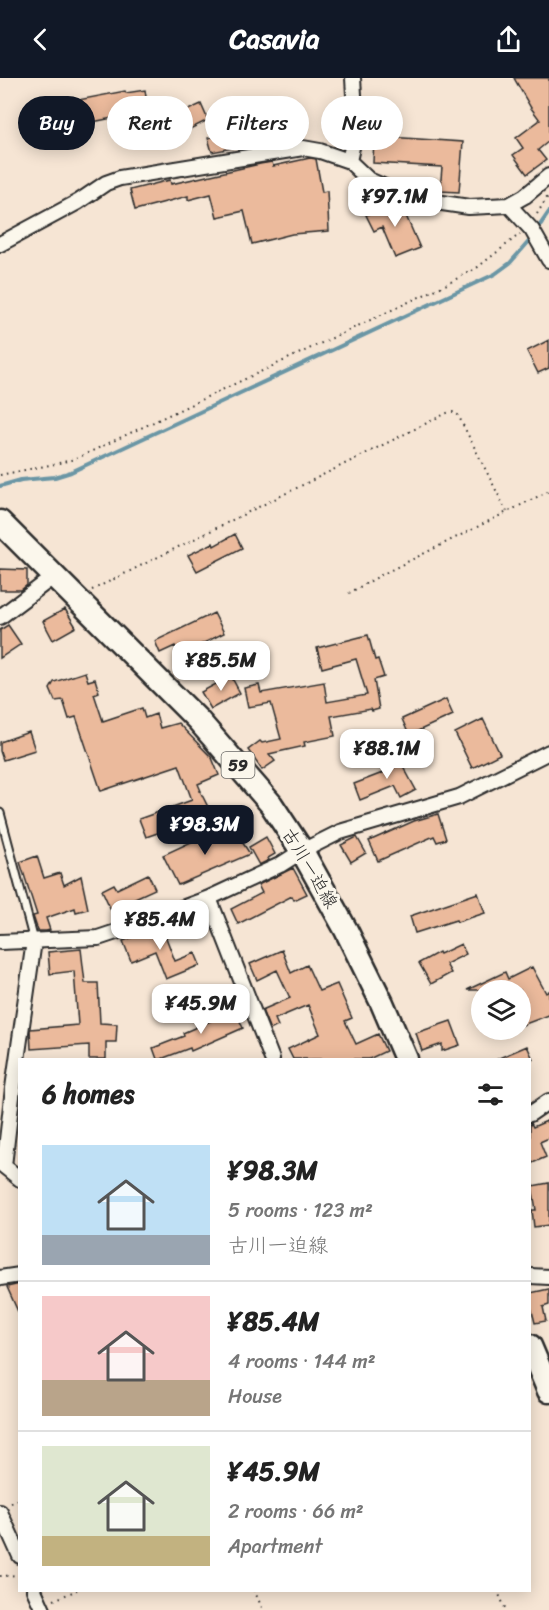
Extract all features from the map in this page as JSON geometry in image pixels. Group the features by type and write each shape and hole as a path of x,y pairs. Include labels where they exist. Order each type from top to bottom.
{"main road":[{"name":"古川一迫線","path":"0,522 213,736 271,804 302,851 346,930 382,1003 406,1058"},
{"path":"531,1348 549,1391"}],"street":[{"path":"349,161 356,129 353,78"},
{"path":"0,244 78,202 106,183 120,178 303,148 349,161 369,180 394,191 429,201 469,207 509,205 525,196 549,176"},
{"path":"509,205 531,228 549,260"},
{"path":"0,617 53,577"},
{"path":"0,942 98,938 128,928 210,898 280,865 340,832 459,797 549,752"},
{"path":"210,898 272,1058"},
{"path":"18,1177 2,1165 34,941"},
{"path":"531,1113 549,1101"},
{"path":"0,1278 18,1275"},
{"path":"531,1276 549,1277"},
{"path":"0,1512 18,1552"},
{"path":"35,1592 42,1608"}],"lane":[{"path":"0,813 34,941"}],"path":[{"path":"0,475 75,459 447,284 478,267 531,228 549,194"},
{"path":"76,599 449,412 459,415 507,512"},
{"path":"349,593 549,491"},
{"path":"0,1576 18,1575"},
{"path":"42,1608 73,1592"},
{"path":"255,1592 263,1610"},
{"path":"498,1592 506,1610"}],"building":[{"path":"514,78 549,78 549,141 538,150 546,160 527,174 513,155 523,148 516,138 540,120"},
{"path":"145,90 146,96 107,96 107,119 95,121 95,97 125,91 126,93"},
{"path":"201,104 205,113 205,122 193,128 193,108"},
{"path":"403,138 463,142 459,192 440,191 442,167 373,163 373,150 403,150"},
{"path":"310,158 316,159 322,192 327,191 329,231 292,234 252,244 244,211 217,217 211,194 188,200 188,196 135,210 130,190 170,180 171,184 260,164 272,162 273,166"},
{"path":"395,201 400,202 420,248 395,258 382,227 374,231 366,215"},
{"path":"549,340 549,368 538,373 527,351"},
{"path":"235,534 242,548 197,571 188,555 213,543 214,546"},
{"path":"0,569 27,570 27,585 21,590 0,590"},
{"path":"65,609 76,627 53,640 43,621"},
{"path":"214,613 224,633 180,655 175,646 160,653 155,641"},
{"path":"8,625 21,644 0,658 0,630"},
{"path":"368,635 375,660 378,659 384,677 374,680 379,709 331,716 335,736 304,742 305,746 269,754 275,761 262,770 248,750 260,741 262,743 281,739 271,703 248,707 244,688 259,685 261,693 324,682 327,702 367,695 356,659 322,668 317,648"},
{"path":"85,672 88,681 95,679 99,692 94,694 103,721 142,708 145,718 156,714 160,728 178,723 212,758 219,775 198,784 210,811 192,821 146,837 139,819 192,800 179,765 101,791 76,717 69,719 63,700 55,701 50,689 54,682"},
{"path":"231,676 240,693 211,709 201,692"},
{"path":"446,699 453,715 409,735 402,719"},
{"path":"483,719 500,754 472,768 455,733"},
{"path":"29,732 35,750 3,760 0,742"},
{"path":"397,755 416,790 401,798 395,786 360,800 354,784 385,772 380,763"},
{"path":"438,814 446,839 437,842 434,836 378,861 369,841 414,821"},
{"path":"232,826 250,854 178,885 163,855 204,836 207,843"},
{"path":"266,837 275,854 259,865 249,847"},
{"path":"357,837 366,853 351,862 341,845"},
{"path":"37,856 44,878 60,873 64,885 81,876 88,909 76,912 75,908 46,918 50,930 46,931 38,931 33,916 37,915 20,862"},
{"path":"293,868 307,894 294,900 292,896 238,924 231,909 262,893 258,885"},
{"path":"148,874 155,889 124,903 125,906 112,912 102,890 114,884 117,889"},
{"path":"478,893 485,913 415,933 410,916"},
{"path":"170,922 174,932 165,935 175,961 195,953 200,965 166,979 155,951 131,961 123,941"},
{"path":"461,944 466,954 446,964 451,973 431,984 419,963"},
{"path":"81,949 85,983 98,983 100,1023 117,1024 116,1042 106,1042 106,1058 89,1058 89,1045 31,1049 30,1029 78,1025 74,971 50,974 48,952"},
{"path":"282,950 291,973 307,965 319,991 337,984 352,1018 345,1021 356,1044 378,1034 386,1051 371,1058 292,1058 288,1049 320,1034 308,1005 275,1019 278,1026 270,1030 262,1010 290,998 277,970 257,980 250,964"},
{"path":"532,967 546,993 549,991 549,1015 531,1022 531,980 488,980 505,972 508,979"},
{"path":"235,1010 243,1028 191,1051 190,1048 164,1058 157,1058 153,1048 184,1036 183,1033"},
{"path":"451,1021 460,1045 442,1051 442,1044 422,1051 416,1033"},
{"path":"527,1046 533,1059 531,1058 499,1058"},
{"path":"549,1120 549,1138 540,1142 546,1157 531,1164 531,1123 533,1127"},
{"path":"549,1183 549,1225 534,1227 532,1210 536,1210 532,1186"},
{"path":"18,1284 18,1312 7,1287"},
{"path":"549,1289 549,1305 543,1307 546,1321 535,1323 531,1307 531,1293"}],"waterway":[{"path":"536,231 549,212"},
{"path":"0,486 21,480 55,477 71,472 495,274 510,263 532,238"}]}
